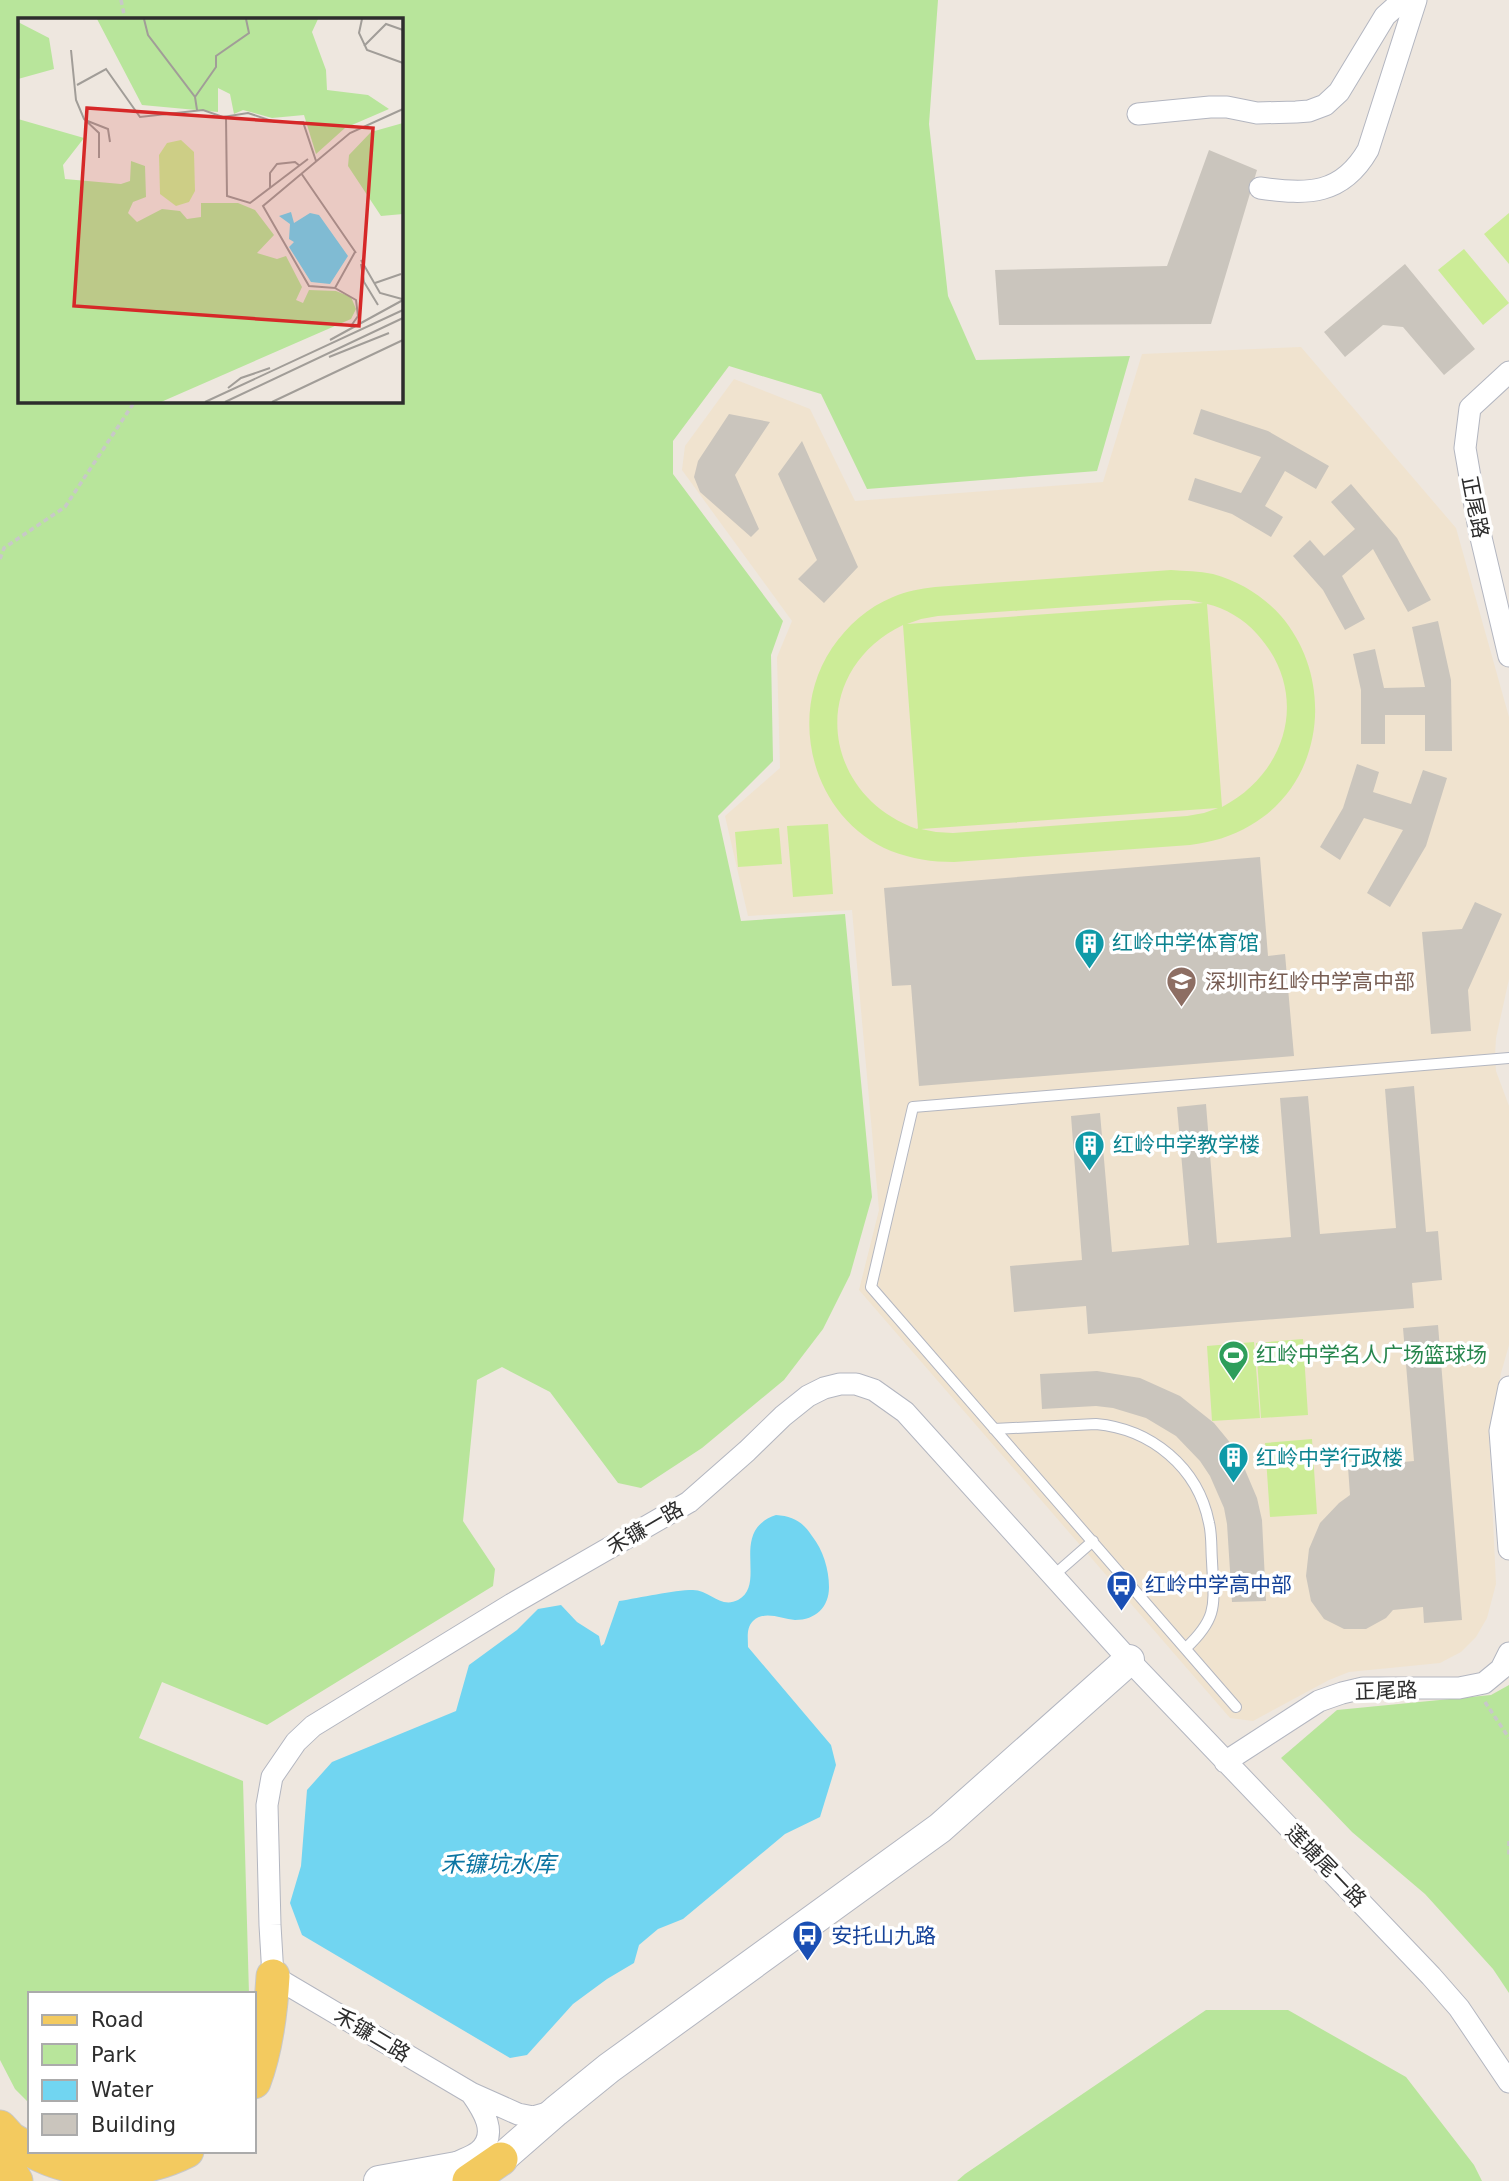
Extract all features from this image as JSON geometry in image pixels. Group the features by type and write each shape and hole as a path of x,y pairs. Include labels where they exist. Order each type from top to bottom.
{"main road":[{"path":"256,2077 268,2029 273,1976"},
{"path":"0,2127 11,2139 28,2149"},
{"path":"35,2153 72,2167 124,2169 150,2165 182,2153"},
{"path":"0,2155 16,2181"},
{"path":"457,2175 501,2158"}],"street":[{"path":"1138,114 1210,107 1227,107 1257,113 1296,112 1310,111 1325,105 1339,92 1385,16 1403,0"},
{"path":"1260,187 1276,190 1322,189 1336,184 1359,165 1367,150 1416,0"},
{"name":"正尾路","path":"1509,372 1470,408 1465,448 1472,499 1509,656"},
{"name":"禾镰一路","path":"273,1976 267,1805 272,1777 296,1742 313,1726 500,1611 689,1502 783,1416 808,1396 824,1388 856,1384 874,1390 905,1412 1129,1660"},
{"path":"1509,1387 1500,1431 1509,1549"},
{"name":"正尾路","path":"1225,1762 1319,1701 1363,1688 1459,1688 1483,1683 1501,1669 1509,1653"},
{"path":"501,2158 609,2068 940,1828 1129,1660"},
{"name":"莲塘尾一路","path":"1129,1660 1432,1976 1459,2008 1509,2082"},
{"name":"禾镰二路","path":"273,1976 471,2094 526,2116 533,2117 556,2110"},
{"path":"379,2181 457,2175 485,2143 489,2131 482,2108 471,2094"}],"lane":[{"path":"1236,1707 871,1287 913,1107 1509,1059"},
{"path":"994,1429 1096,1423 1110,1425 1152,1441 1165,1450 1186,1472 1202,1499 1210,1527 1213,1605 1207,1626 1186,1648"},
{"path":"1053,1576 1093,1541"}],"path":[{"path":"121,0 125,18"},
{"path":"0,559 4,548 65,507 134,402"},
{"path":"1483,1699 1509,1738"},
{"path":"1509,1841 1509,1857"}],"shaded area":[{"name":"深圳市红岭中学高中部","path":"1301,347 1456,528 1509,717 1509,979 1496,1038 1495,1056 1496,1071 1509,1106 1509,1345 1489,1434 1496,1584 1487,1618 1476,1637 1461,1652 1440,1663 1349,1672 1253,1721 1230,1718 859,1290 879,1210 852,910 748,916 725,816 780,768 777,657 792,621 682,470 685,446 734,379 810,409 855,501 1103,482 1142,354"}],"green space":[{"path":"0,0 938,0 929,124 948,296 976,360 1130,356 1097,471 867,489 821,394 729,366 673,441 673,474 783,621 771,655 773,761 718,816 741,921 845,914 872,1197 850,1275 823,1329 784,1380 702,1448 641,1488 618,1483 550,1392 502,1367 477,1380 463,1521 495,1569 493,1586 267,1725 162,1682 139,1738 243,1781 249,1992 28,1992 28,2102 15,2089 0,2060"},
{"path":"1509,213 1509,264 1484,234"},
{"path":"1464,249 1509,303 1483,325 1438,270"},
{"path":"1171,570 1213,574 1241,585 1281,616 1298,641 1310,669 1315,698 1314,728 1307,757 1294,783 1276,806 1251,825 1229,836 1198,844 954,862 922,860 891,851 864,836 842,815 825,790 815,763 810,733 811,704 818,675 832,648 851,625 875,606 893,597 935,587","holes":["1171,600 1203,603 907,624 938,616","1207,604 1234,615 1257,634 1273,657 1283,681 1287,705 1285,729 1276,752 1263,773 1245,792 1222,807","903,625 917,829 884,812 860,789 844,761 838,731 840,701 851,671 872,646","1218,808 1187,816 953,833 921,829"]},
{"path":"828,824 833,894 793,897 787,826"},
{"path":"779,828 782,864 738,867 735,832"},
{"name":"红岭中学名人广场篮球场","path":"1303,1339 1308,1415 1261,1418 1256,1343"},
{"name":"红岭中学名人广场篮球场","path":"1254,1342 1260,1418 1212,1421 1207,1346"},
{"path":"1312,1439 1317,1514 1270,1517 1265,1443"},
{"path":"1509,1685 1509,1993 1493,1969 1425,1894 1352,1832 1281,1758 1337,1710 1491,1695"},
{"path":"1206,2010 1288,2010 1406,2077 1474,2165 1482,2181 957,2181"}],"water":[{"name":"禾镰坑水库","path":"776,1515 797,1521 816,1541 827,1567 827,1601 820,1611 809,1618 758,1618 749,1627 748,1647 831,1745 836,1765 820,1817 785,1834 683,1919 658,1929 639,1945 634,1963 573,2004 527,2055 510,2058 302,1935 290,1903 301,1866 307,1790 332,1762 456,1711 469,1665 517,1630 538,1609 561,1605 577,1622 599,1636 601,1646 619,1601 693,1590 720,1601 738,1600 746,1592 750,1582 754,1533 762,1523"}],"building":[{"path":"1209,150 1257,170 1211,324 999,325 995,270 1167,266"},
{"path":"1405,264 1475,349 1444,375 1403,327 1383,325 1345,357 1324,332"},
{"path":"1201,409 1268,431 1329,466 1316,489 1285,471 1265,506 1283,517 1271,537 1232,514 1188,500 1195,478 1241,493 1261,457 1193,434"},
{"path":"729,414 770,422 735,475 759,529 751,537 700,492 694,477 698,461"},
{"path":"802,441 858,567 824,603 798,579 817,560 778,474"},
{"path":"1351,484 1397,538 1431,600 1408,612 1373,549 1342,576 1365,619 1345,630 1323,590 1293,556 1310,540 1324,556 1355,529 1331,502"},
{"path":"1438,621 1451,680 1452,751 1425,751 1425,715 1385,715 1385,744 1361,744 1361,690 1353,654 1375,649 1384,688 1425,687 1412,627"},
{"path":"1357,764 1379,772 1373,792 1411,804 1423,770 1447,778 1426,846 1390,907 1367,893 1403,830 1364,818 1340,860 1320,847 1343,808"},
{"name":"红岭中学体育馆","path":"1260,857 1268,956 1285,954 1294,1056 919,1086 911,985 892,986 884,888"},
{"path":"1475,902 1502,914 1468,990 1471,1031 1431,1034 1422,932 1462,929"},
{"name":"红岭中学教学楼","path":"1414,1086 1426,1232 1438,1231 1442,1280 1412,1283 1414,1308 1088,1334 1086,1306 1014,1312 1010,1266 1082,1260 1071,1116 1100,1113 1112,1252 1189,1245 1177,1107 1206,1104 1217,1243 1291,1237 1280,1098 1308,1096 1320,1234 1396,1228 1385,1089"},
{"path":"1438,1325 1462,1620 1424,1623 1423,1607 1393,1610 1386,1618 1366,1629 1344,1629 1324,1619 1311,1601 1306,1576 1309,1549 1320,1523 1350,1495 1348,1467 1414,1461 1403,1328"},
{"name":"红岭中学行政楼","path":"1097,1371 1140,1378 1180,1396 1214,1423 1228,1440 1240,1458 1257,1498 1262,1520 1266,1601 1232,1602 1224,1508 1200,1461 1176,1436 1146,1418 1113,1408 1096,1406 1042,1409 1040,1374"}],"place":[{"name":"红岭中学体育馆","path":"1089,970"},
{"name":"深圳市红岭中学高中部","path":"1182,1009"},
{"name":"红岭中学教学楼","path":"1090,1172"},
{"name":"红岭中学名人广场篮球场","path":"1233,1382"},
{"name":"红岭中学行政楼","path":"1233,1485"},
{"name":"红岭中学高中部","path":"1122,1612"},
{"name":"安托山九路","path":"808,1963"}]}
